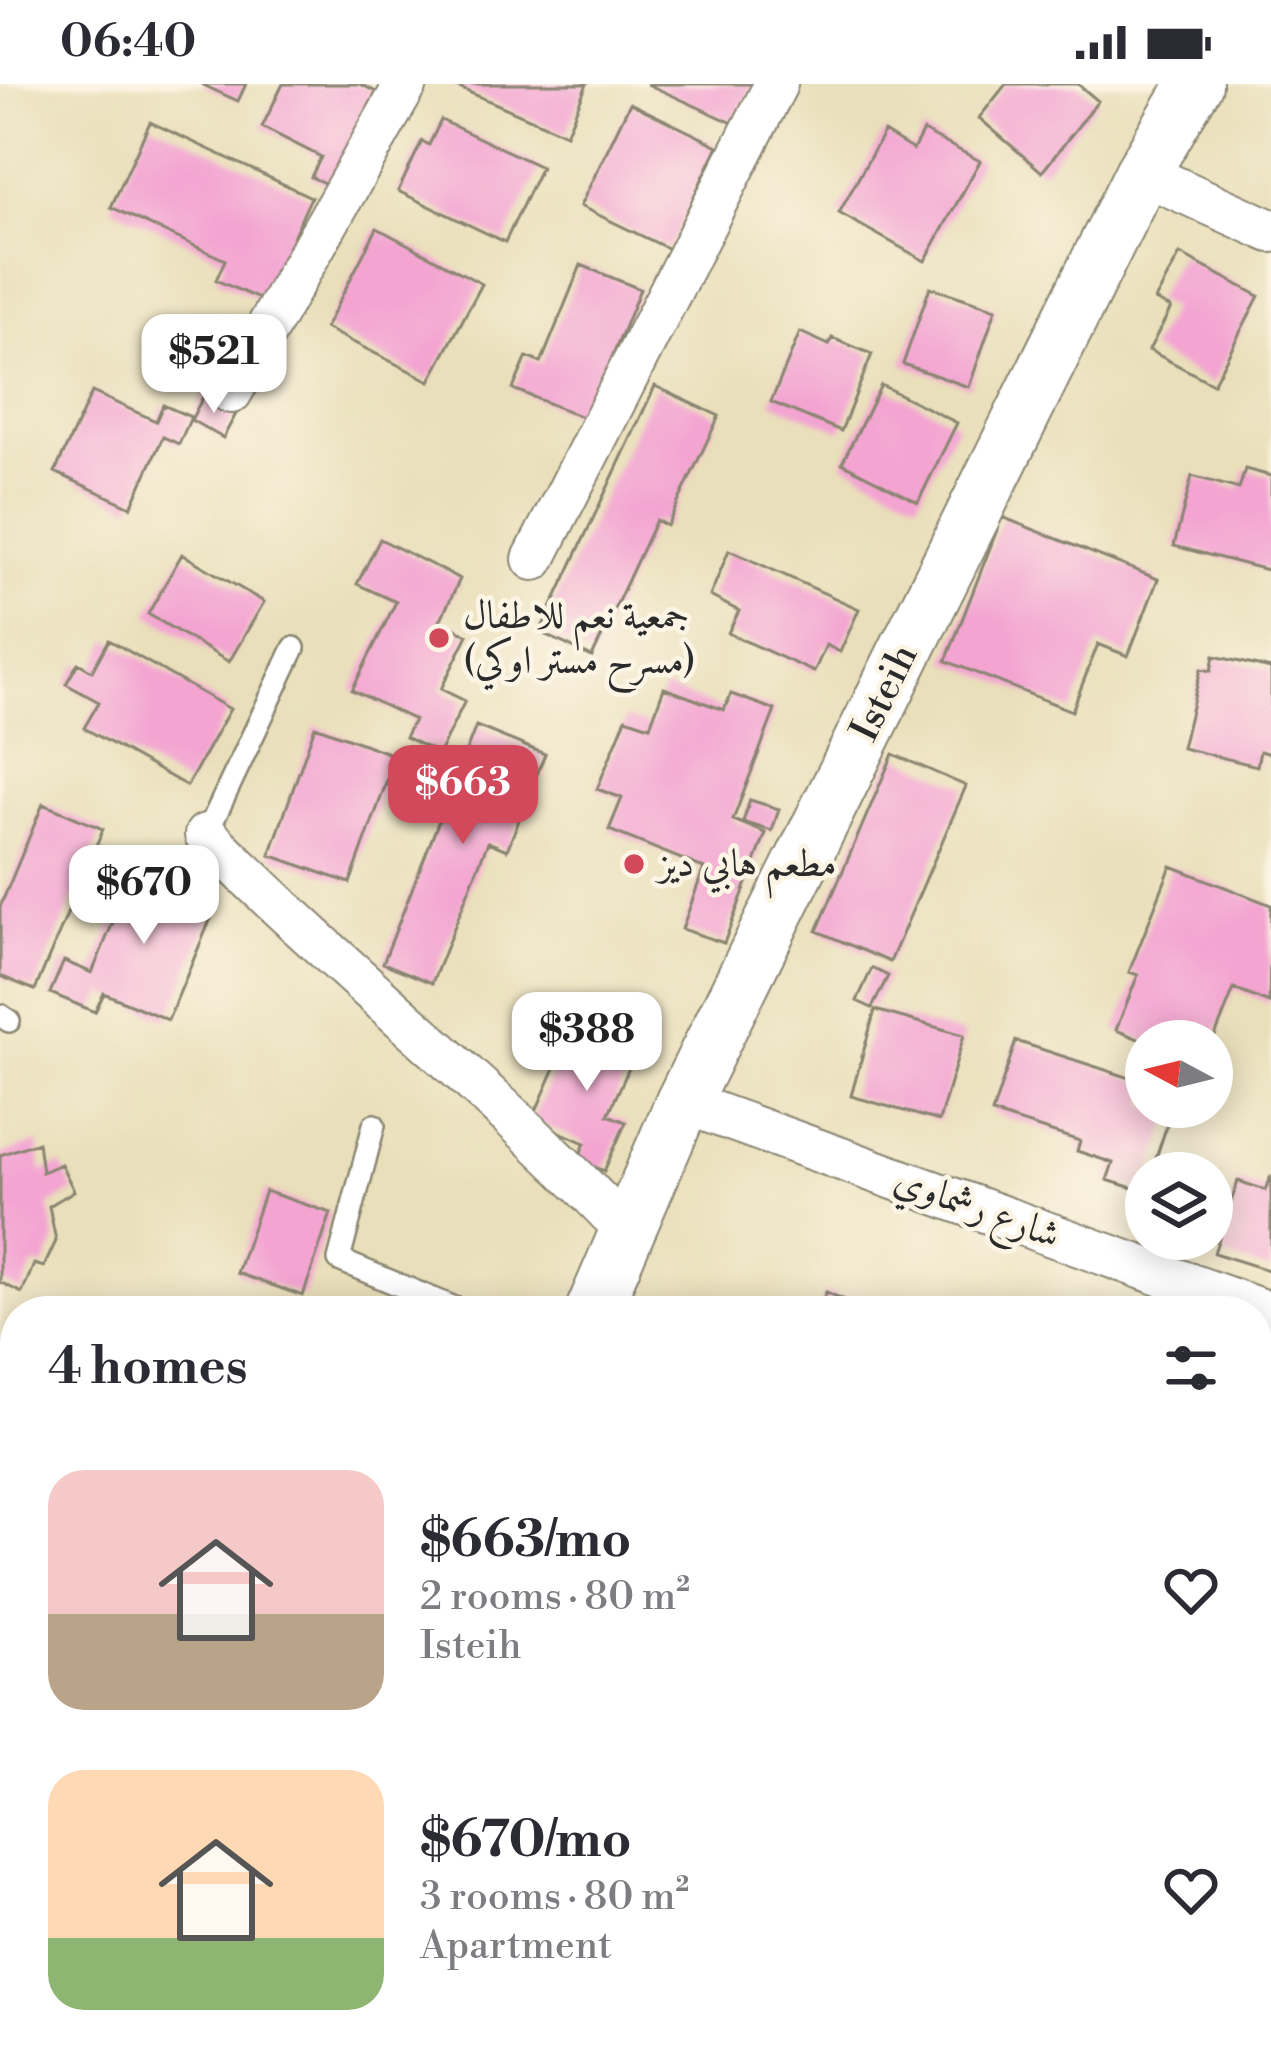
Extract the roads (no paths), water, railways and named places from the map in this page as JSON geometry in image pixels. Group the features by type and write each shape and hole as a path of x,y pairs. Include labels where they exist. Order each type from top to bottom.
{"street":[{"path":"231,392 406,84"},
{"path":"534,560 776,84"},
{"name":"Isteih","path":"598,1296 683,1102 1142,172 1195,84"},
{"path":"1142,172 1271,231"},
{"path":"206,835 282,911 557,1158 625,1229"},
{"name":"شارع رشماوي","path":"683,1102 1221,1296"}],"lane":[{"path":"206,835 294,648"},
{"path":"374,1124 339,1260 426,1296"}],"place":[{"name":"جمعية نعم للاطفال (مسرح مستر اوكي)","path":"439,638"},
{"name":"مطعم هابي ديز","path":"634,864"}]}
